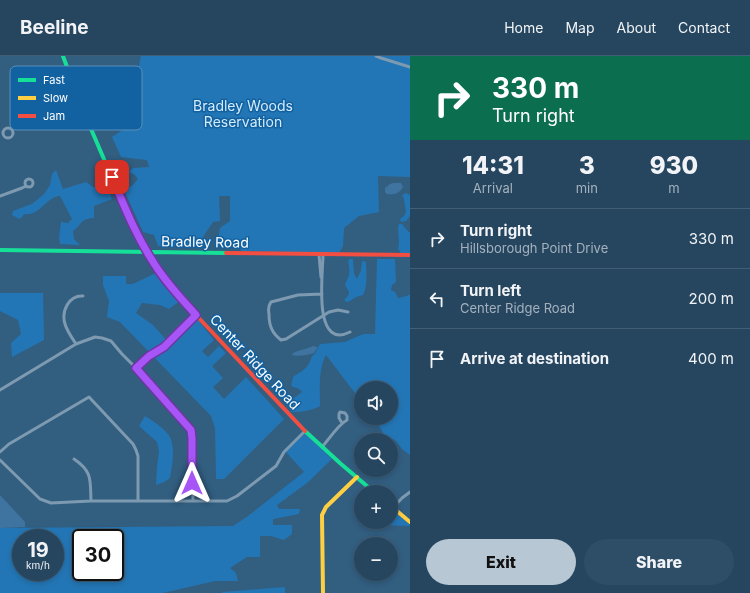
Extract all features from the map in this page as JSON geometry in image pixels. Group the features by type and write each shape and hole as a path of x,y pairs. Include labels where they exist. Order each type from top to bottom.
{"main road":[{"name":"Center Ridge Road","path":"62,56 66,66"},
{"name":"Center Ridge Road","path":"91,130 128,214 147,252 169,284 196,315 305,431 354,475"},
{"name":"Bradley Road","path":"0,250 410,255"},
{"name":"Center Ridge Road","path":"356,477 366,485"},
{"path":"323,593 322,514 326,507 356,477"},
{"path":"398,512 410,522"}],"street":[{"path":"376,56 410,67"},
{"path":"0,196 26,186"},
{"path":"321,255 320,266 323,315 326,325 331,332 337,334 343,335 350,332"},
{"path":"322,294 298,295 271,302 268,307 269,322 272,331 277,337 284,340 329,312 338,310 348,312"},
{"path":"76,344 64,323 64,310 69,301 78,296 83,296"},
{"path":"136,368 149,356 164,347 196,315"},
{"path":"0,390 76,344 95,337 111,341 191,430 193,501"},
{"path":"0,452 9,444 89,398 136,450 138,456 138,501"},
{"path":"322,447 342,422"},
{"path":"0,460 40,499 51,503 227,501 237,496 276,466 284,452 305,431"},
{"path":"74,459 82,464 88,471 91,479 91,502"},
{"path":"398,502 410,492"}],"green space":[{"name":"Bradley Woods Reservation","path":"141,56 410,56 410,177 378,176 379,212 359,216 344,228 343,246 339,253 241,251 239,240 217,246 220,228 230,221 230,196 219,196 220,221 213,222 197,246 158,246 154,235 143,232 124,190 133,185 138,179 135,175 129,172 133,168 149,167 147,160 121,157 112,137 124,130 142,130 142,66 139,66"},
{"path":"56,170 63,189 86,182 93,187 105,187 112,199 94,206 94,218 86,219 73,231 74,239 80,245 60,244 59,238 61,222 68,223 72,219 60,196 55,197 34,213 24,214 19,219 12,215 13,211 32,204 44,194 50,185 52,174"},
{"path":"406,193 410,195 410,216 406,221 401,222 400,219 406,212 402,195"},
{"path":"399,224 402,224 410,233 410,253 401,253 398,249"},
{"path":"353,259 354,274 357,279 361,270 362,261 366,262 366,283 365,292 363,295 347,302 344,300 348,296 349,292 345,285 349,275 348,261"},
{"path":"377,259 395,259 396,282 392,285 391,290 395,292 398,298 410,294 410,455 398,444 398,433 383,433 378,425 398,425 398,381 354,381 354,392 326,355 323,361 321,374 320,406 306,411 291,412 289,402 302,392 291,386 293,377 307,367 320,344 345,342 363,334 375,334"},
{"path":"158,272 181,300 169,309 160,305 142,303 136,313 153,325 170,344 197,319 214,340 202,351 208,357 219,346 226,353 212,366 223,378 213,387 224,399 246,377 284,419 224,479 216,479 215,428 211,416 120,322 107,317 109,301 103,285 103,276 126,276 126,284 133,284"},
{"path":"0,293 43,293 44,340 12,357 11,343 21,334 18,320 0,311"},
{"path":"145,416 166,432 171,439 173,449 170,478 156,485 159,451 157,442 139,426"},
{"path":"305,433 332,459 307,483 277,505 279,509 300,509 299,514 273,519 273,525 292,525 292,534 284,540 271,536 260,536 260,557 247,557 230,568 236,573 238,581 215,581 163,593 0,593 0,528 233,526 304,472 286,452"},
{"path":"398,514 410,525 398,526"},
{"path":"285,587 285,593 222,593 223,592"}],"shaded area":[{"path":"393,183 401,183 403,187 396,194 387,194 385,192 385,188"},
{"path":"313,346 317,347 314,353 300,356 292,355 295,352"},
{"path":"0,495 25,522 25,527 0,528"}],"traffic: fast":[{"path":"63,56 67,66"},
{"path":"91,130 128,215 147,252 165,279"},
{"path":"0,250 226,253"},
{"path":"305,431 366,485"}],"traffic: slow":[{"path":"323,593 322,515 326,507 357,477"},
{"path":"398,512 410,522"}],"traffic: jam":[{"path":"226,253 410,255"},
{"path":"165,279 196,315 305,431"}],"route":[{"path":"112,177 129,217 152,261 163,277 196,315 164,347 149,356 136,368 191,430 192,483"}]}
